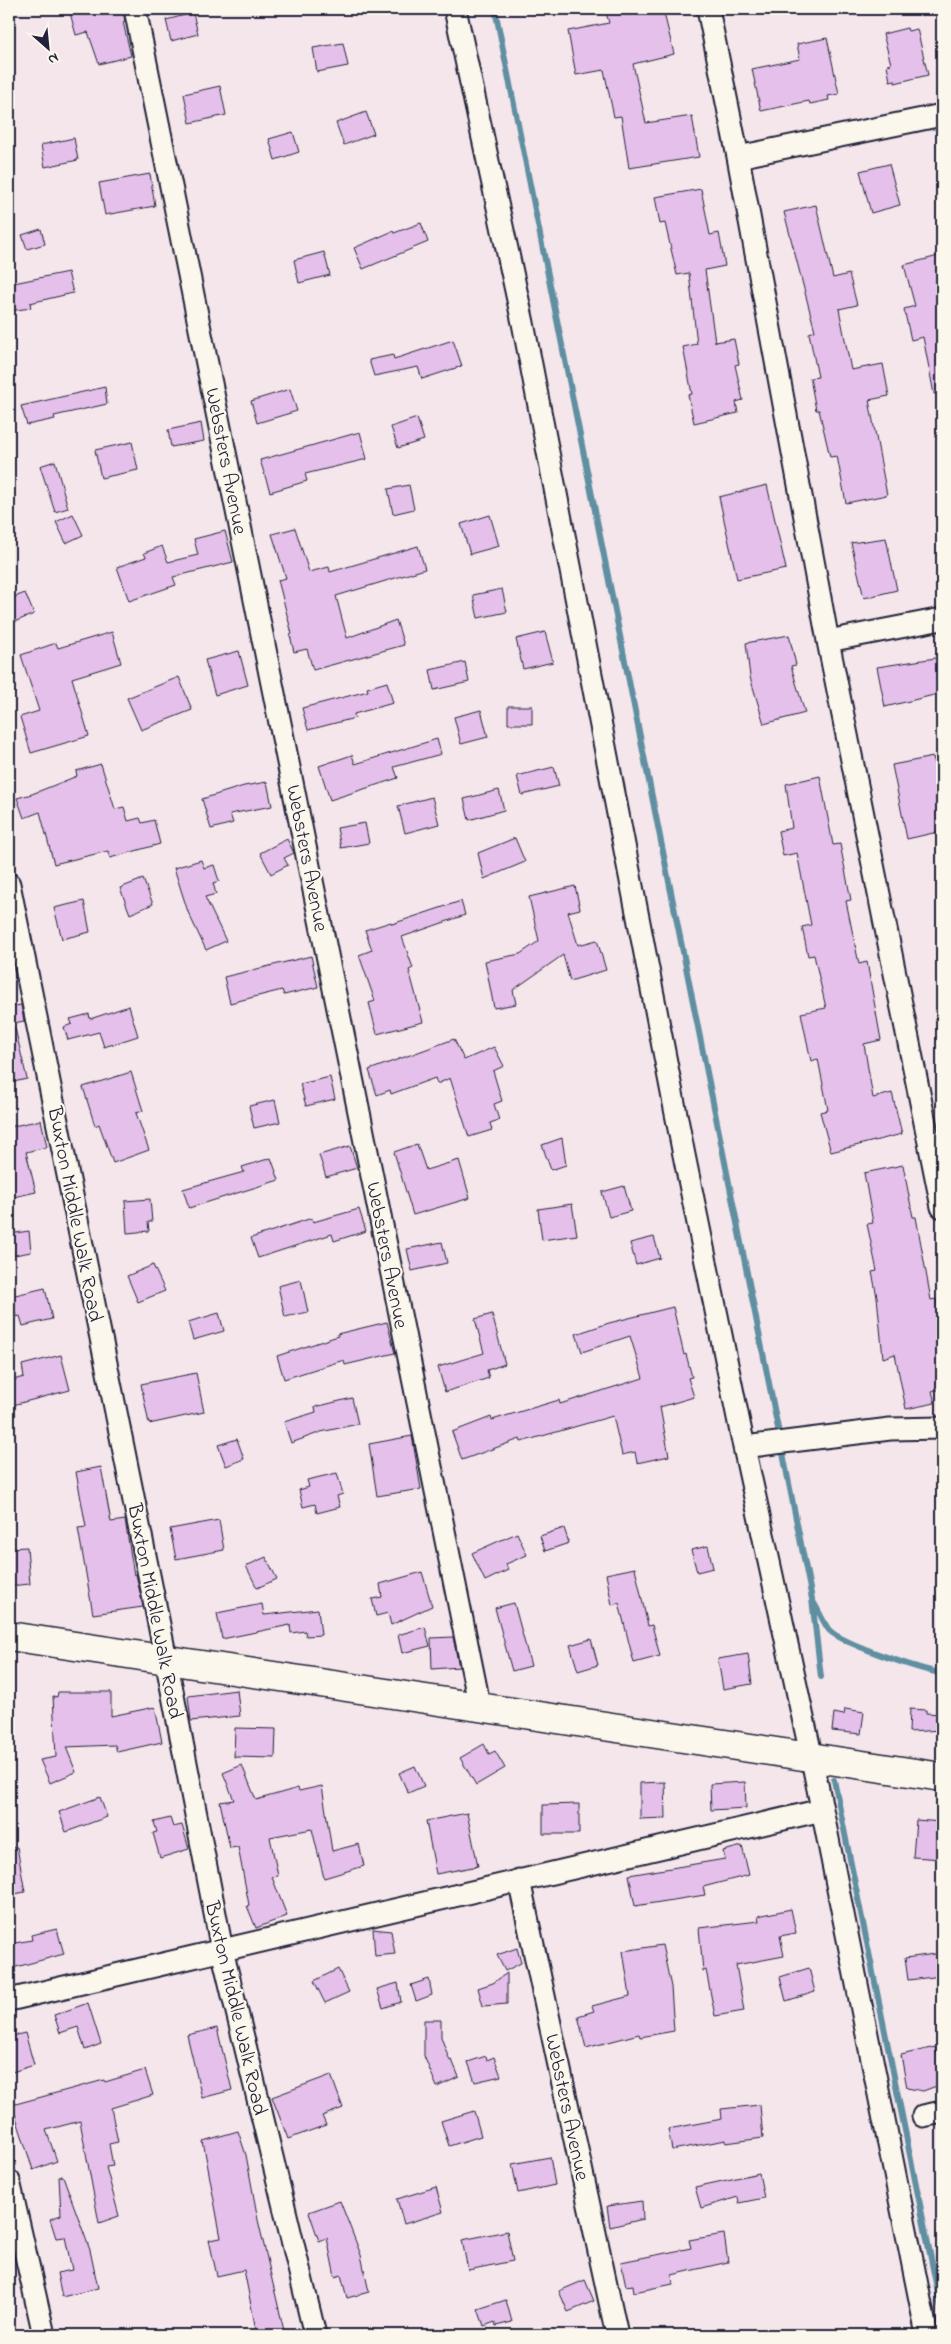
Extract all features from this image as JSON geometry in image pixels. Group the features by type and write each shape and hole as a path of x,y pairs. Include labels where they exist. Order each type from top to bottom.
{"main road":[{"path":"9,1636 942,1778"}],"street":[{"name":"Websters Avenue","path":"135,9 480,1708"},
{"path":"455,9 523,323 684,1155 750,1446 927,2335"},
{"path":"708,9 738,157 828,642 934,1121 942,1206"},
{"path":"738,157 942,115"},
{"path":"828,642 942,619"},
{"name":"Buxton Middle Walk Road","path":"9,884 166,1659 222,1950 315,2335"},
{"path":"750,1446 890,1429 942,1428"},
{"path":"9,2000 822,1810"},
{"name":"Websters Avenue","path":"519,1880 617,2335"},
{"path":"9,2181 44,2335"}],"building":[{"path":"69,9 123,9 125,22 123,22 131,56 99,64 88,32 76,35"},
{"path":"605,9 663,9 674,54 633,64 646,123 692,116 699,157 629,168 621,116 614,117 604,70 576,75 568,31 609,23"},
{"path":"193,13 198,34 171,41 166,20"},
{"path":"907,28 908,31 917,29 928,75 895,83 895,80 890,81 887,65 891,64 883,34"},
{"path":"827,38 839,94 828,96 829,100 810,104 809,101 761,111 752,69 800,59 797,44"},
{"path":"343,43 348,66 317,72 313,48"},
{"path":"220,86 226,115 190,123 184,94"},
{"path":"366,112 374,134 344,145 336,123"},
{"path":"293,132 299,152 275,160 269,139"},
{"path":"74,138 78,160 45,167 41,145"},
{"path":"889,164 900,205 871,213 860,171"},
{"path":"150,174 155,206 105,215 99,183"},
{"path":"701,189 710,235 719,233 725,266 705,270 715,342 734,339 739,364 735,365 743,400 736,402 738,413 694,423 688,395 692,394 683,347 697,344 689,273 677,275 665,223 660,224 655,197"},
{"path":"816,205 833,278 849,274 857,305 839,309 851,370 883,364 889,396 869,400 887,495 846,503 837,456 830,457 819,410 816,410 810,378 818,377 809,333 815,331 784,212"},
{"path":"421,223 428,242 363,269 354,248 393,231 394,233"},
{"path":"41,229 45,244 27,249 22,235"},
{"path":"324,252 330,275 299,283 294,260"},
{"path":"942,255 942,393 934,394 923,337 911,340 904,309 915,306 904,265"},
{"path":"68,272 73,293 30,303 31,308 9,311 9,284"},
{"path":"453,340 462,366 422,379 418,367 374,376 369,360 393,355 394,359"},
{"path":"105,387 107,404 54,416 55,419 27,425 21,406"},
{"path":"290,389 297,411 257,423 251,401"},
{"path":"417,418 424,440 398,448 391,427"},
{"path":"201,423 204,441 171,447 168,430"},
{"path":"360,432 367,459 305,474 307,481 270,492 260,460"},
{"path":"132,442 138,470 101,478 95,450"},
{"path":"55,461 68,508 55,512 40,466"},
{"path":"409,485 414,509 393,514 388,489"},
{"path":"767,485 786,569 737,579 719,497"},
{"path":"73,514 83,535 66,543 56,522"},
{"path":"490,515 499,546 470,554 461,524"},
{"path":"295,528 309,572 329,567 330,572 418,546 425,569 336,596 347,638 396,620 404,645 313,670 307,649 294,652 290,635 292,634 278,580 286,578 272,534"},
{"path":"225,531 233,562 173,577 176,585 129,601 117,567 146,557 144,553 162,546 168,562 198,555 194,539"},
{"path":"886,538 897,590 864,598 851,543"},
{"path":"502,589 507,612 478,618 473,595"},
{"path":"25,593 34,614 9,624 9,599"},
{"path":"112,632 121,663 72,678 89,736 31,753 20,717 39,711 21,655 56,643 58,648"},
{"path":"545,632 553,662 523,669 516,639"},
{"path":"789,635 796,665 791,666 805,713 764,724 750,677 746,643"},
{"path":"239,651 248,685 215,695 205,660"},
{"path":"942,657 942,693 885,707 877,667"},
{"path":"465,662 469,682 434,690 430,670"},
{"path":"179,677 192,710 141,730 127,698"},
{"path":"387,682 393,703 354,714 355,718 308,730 302,708 368,691 367,688"},
{"path":"508,706 532,706 532,724 508,724"},
{"path":"481,710 488,737 461,744 454,717"},
{"path":"437,739 441,754 394,767 398,778 330,800 319,766 352,755 355,764"},
{"path":"933,757 941,788 942,831 907,839 892,765"},
{"path":"101,764 115,809 124,807 128,821 140,818 142,823 154,820 160,844 110,858 108,851 54,864 40,812 24,818 17,798 77,776 76,771"},
{"path":"554,767 559,786 522,795 517,776"},
{"path":"820,776 833,845 840,844 851,900 846,901 859,964 867,962 881,1040 864,1044 873,1098 892,1093 902,1134 831,1152 820,1112 828,1110 818,1059 811,1061 801,1013 826,1008 814,955 808,956 802,927 811,925 797,853 783,856 778,831 792,828 786,784"},
{"path":"267,782 272,806 230,814 233,823 211,829 202,799 244,786"},
{"path":"499,790 504,810 469,820 464,799"},
{"path":"432,797 439,824 405,833 398,806"},
{"path":"365,823 369,843 341,848 337,828"},
{"path":"515,838 525,862 484,879 478,853"},
{"path":"287,839 294,853 284,858 288,865 271,874 260,853"},
{"path":"201,860 204,868 214,865 219,881 213,883 216,894 205,897 226,941 206,950 188,912 174,868"},
{"path":"143,879 153,904 130,914 120,888"},
{"path":"575,886 580,909 568,912 578,945 597,940 606,970 570,981 563,955 513,990 516,1004 494,1008 485,961 520,954 539,941 529,897"},
{"path":"84,901 90,932 62,939 54,908"},
{"path":"461,901 465,915 402,937 413,968 409,970 423,1022 377,1034 369,1003 375,1001 359,955 372,950 365,930 391,922 392,924"},
{"path":"311,956 318,987 284,995 282,990 230,1003 224,977"},
{"path":"21,1005 24,1021 9,1024 9,1007"},
{"path":"129,1006 138,1036 104,1047 99,1032 68,1040 64,1027 72,1024 70,1019 89,1014 90,1019"},
{"path":"15,1028 27,1079 9,1083 9,1029"},
{"path":"454,1039 464,1060 494,1047 504,1066 493,1071 502,1101 494,1104 499,1120 490,1123 492,1130 469,1137 450,1078 437,1084 435,1078 391,1094 390,1090 377,1095 369,1070"},
{"path":"131,1072 143,1111 136,1113 149,1150 113,1163 99,1124 95,1126 83,1087"},
{"path":"330,1077 335,1099 306,1106 300,1084"},
{"path":"275,1100 280,1122 254,1128 249,1106"},
{"path":"41,1120 47,1147 26,1152 36,1192 9,1198 9,1127"},
{"path":"562,1138 566,1165 551,1170 542,1145"},
{"path":"417,1144 426,1170 459,1160 470,1198 413,1215 394,1152"},
{"path":"350,1146 357,1168 326,1177 319,1155"},
{"path":"271,1158 279,1180 189,1208 183,1189 244,1172 242,1167"},
{"path":"903,1165 913,1217 916,1217 931,1300 936,1299 942,1332 942,1389 932,1391 935,1403 906,1409 895,1354 883,1358 877,1297 872,1272 877,1271 867,1224 873,1223 864,1173"},
{"path":"624,1186 631,1211 609,1217 602,1192"},
{"path":"150,1199 152,1222 148,1222 149,1231 127,1233 125,1201"},
{"path":"572,1204 577,1235 542,1240 538,1209"},
{"path":"359,1209 366,1231 334,1241 332,1234 258,1258 251,1238 312,1218 313,1222"},
{"path":"29,1231 31,1252 9,1256 9,1234"},
{"path":"654,1237 660,1258 636,1265 630,1243"},
{"path":"442,1242 447,1263 412,1271 407,1249"},
{"path":"153,1265 165,1291 138,1302 127,1276"},
{"path":"301,1280 308,1312 285,1317 278,1286"},
{"path":"45,1288 52,1319 23,1326 20,1316 16,1317 11,1296"},
{"path":"673,1307 684,1355 686,1354 692,1377 688,1378 694,1397 660,1407 669,1456 637,1463 635,1452 622,1455 613,1416 521,1442 520,1439 462,1460 452,1432 491,1417 492,1420 559,1400 560,1404 643,1378 630,1336 582,1352 576,1334 609,1323"},
{"path":"219,1313 224,1331 193,1340 188,1322"},
{"path":"492,1314 505,1364 487,1370 489,1378 445,1392 438,1367 484,1353 475,1319"},
{"path":"387,1322 395,1353 345,1365 344,1360 284,1379 277,1356 338,1336 337,1334"},
{"path":"61,1355 70,1390 9,1406 9,1381 24,1377 22,1365"},
{"path":"196,1373 204,1412 149,1424 141,1384"},
{"path":"352,1398 358,1424 321,1432 291,1443 284,1422 316,1412 315,1407"},
{"path":"412,1436 421,1489 377,1496 369,1444"},
{"path":"237,1439 244,1459 226,1466 218,1445"},
{"path":"101,1467 111,1522 125,1520 134,1575 136,1574 143,1607 93,1614 78,1528 86,1527 76,1472"},
{"path":"337,1473 343,1494 337,1496 340,1507 317,1513 315,1504 303,1507 299,1490 309,1487 307,1480"},
{"path":"219,1520 224,1550 176,1559 170,1529"},
{"path":"564,1528 569,1543 545,1551 540,1536"},
{"path":"517,1533 527,1555 506,1564 508,1570 485,1581 472,1553"},
{"path":"708,1546 713,1568 697,1572 691,1550"},
{"path":"27,1547 30,1584 9,1586 9,1548"},
{"path":"266,1557 277,1579 257,1588 246,1566"},
{"path":"635,1568 648,1626 652,1625 660,1656 634,1663 619,1603 612,1605 606,1574"},
{"path":"422,1572 432,1606 391,1625 388,1613 376,1616 372,1599 382,1597 380,1584"},
{"path":"514,1603 531,1666 512,1671 495,1608"},
{"path":"262,1604 264,1615 318,1609 321,1635 306,1636 305,1631 291,1633 290,1625 222,1639 217,1613"},
{"path":"425,1627 430,1646 402,1653 398,1635"},
{"path":"453,1637 459,1667 432,1669 431,1638"},
{"path":"591,1639 598,1665 578,1671 570,1645"},
{"path":"748,1654 752,1684 723,1689 718,1659"},
{"path":"237,1690 240,1716 191,1721 188,1696"},
{"path":"58,1692 111,1692 111,1716 155,1707 162,1742 117,1752 115,1745 66,1747 76,1772 50,1783 40,1760 56,1757 53,1696 57,1697"},
{"path":"845,1709 864,1712 861,1734 832,1731 834,1713 844,1715"},
{"path":"910,1709 942,1714 942,1730 909,1732"},
{"path":"235,1728 276,1729 275,1758 234,1757"},
{"path":"484,1744 489,1754 495,1751 505,1768 476,1785 460,1758"},
{"path":"242,1765 256,1800 298,1788 299,1791 322,1786 332,1851 359,1844 364,1866 324,1878 312,1829 270,1837 278,1876 272,1877 287,1916 256,1928 247,1906 249,1905 238,1847 230,1848 220,1802 234,1800 223,1773"},
{"path":"415,1766 424,1786 408,1793 399,1773"},
{"path":"665,1782 666,1818 640,1819 640,1783"},
{"path":"745,1782 746,1808 711,1810 710,1784"},
{"path":"100,1797 107,1817 66,1832 59,1812"},
{"path":"579,1804 579,1834 543,1834 543,1805"},
{"path":"467,1813 478,1866 436,1874 426,1821"},
{"path":"170,1818 173,1827 182,1825 189,1849 160,1858 153,1833 157,1832 154,1822"},
{"path":"916,1820 942,1822 942,1859 913,1857"},
{"path":"742,1846 749,1875 703,1887 705,1895 635,1906 629,1875 725,1859 723,1851"},
{"path":"17,1847 25,1892 9,1895 9,1848"},
{"path":"791,1909 796,1933 780,1936 784,1956 736,1965 744,2011 715,2016 706,1970 703,1971 699,1928 759,1921 758,1916"},
{"path":"57,1929 64,1954 9,1969 9,1944 32,1940 31,1935"},
{"path":"373,1929 391,1931 395,1954 375,1956"},
{"path":"662,1945 671,1987 674,2031 640,2037 639,2034 586,2048 578,2016 594,2011 592,2006 630,1996 623,1951"},
{"path":"517,1948 521,1963 505,1971 497,1955"},
{"path":"942,1953 942,1976 908,1980 905,1958"},
{"path":"809,1968 815,1992 786,2001 780,1977"},
{"path":"338,1969 349,1992 325,2003 314,1981"},
{"path":"507,1973 507,2004 483,2006 478,1988 493,1983"},
{"path":"429,1979 432,1995 416,2001 411,1985"},
{"path":"398,1983 401,2002 383,2008 377,1989"},
{"path":"88,2003 101,2044 85,2050 78,2027 60,2033 54,2015"},
{"path":"424,2020 441,2020 441,2037 450,2061 452,2060 459,2077 437,2087 424,2056"},
{"path":"217,2028 232,2090 202,2098 187,2035"},
{"path":"25,2033 34,2065 9,2073 9,2037"},
{"path":"935,2047 942,2072 942,2084 923,2091 907,2088 901,2055"},
{"path":"486,2056 487,2060 494,2057 501,2076 475,2082 468,2062"},
{"path":"145,2070 153,2095 111,2108 118,2142 109,2144 113,2166 106,2167 119,2216 99,2223 80,2121 46,2130 57,2161 33,2170 12,2105"},
{"path":"331,2075 343,2108 322,2116 326,2125 288,2139 272,2097"},
{"path":"760,2105 763,2138 726,2143 726,2140 672,2150 668,2129 722,2119 721,2109"},
{"path":"474,2111 481,2136 449,2146 441,2121"},
{"path":"238,2131 246,2155 258,2220 285,2335 257,2335 244,2270 217,2276 209,2240 221,2238 203,2141"},
{"path":"550,2157 555,2185 518,2193 512,2164"},
{"path":"759,2173 764,2198 739,2203 738,2197 701,2208 695,2187"},
{"path":"63,2176 90,2250 98,2288 62,2297 57,2273 72,2270 65,2237 56,2238 50,2219 61,2215 59,2177"},
{"path":"436,2187 443,2212 404,2224 397,2199"},
{"path":"340,2201 361,2255 369,2292 347,2298 341,2275 335,2277 327,2238 319,2241 309,2212"},
{"path":"642,2201 643,2219 610,2227 607,2206"},
{"path":"507,2231 513,2261 468,2270 462,2240"},
{"path":"724,2234 728,2262 672,2275 673,2284 634,2292 633,2285 626,2286 621,2262 691,2248 689,2240"},
{"path":"585,2280 594,2301 568,2312 559,2291"},
{"path":"506,2300 512,2322 496,2326 495,2322 484,2326 478,2309"}],"waterway":[{"path":"495,9 812,1599 821,1677"},
{"path":"814,1603 829,1630 849,1642 883,1656 942,1673"},
{"path":"834,1780 942,2313"}]}
